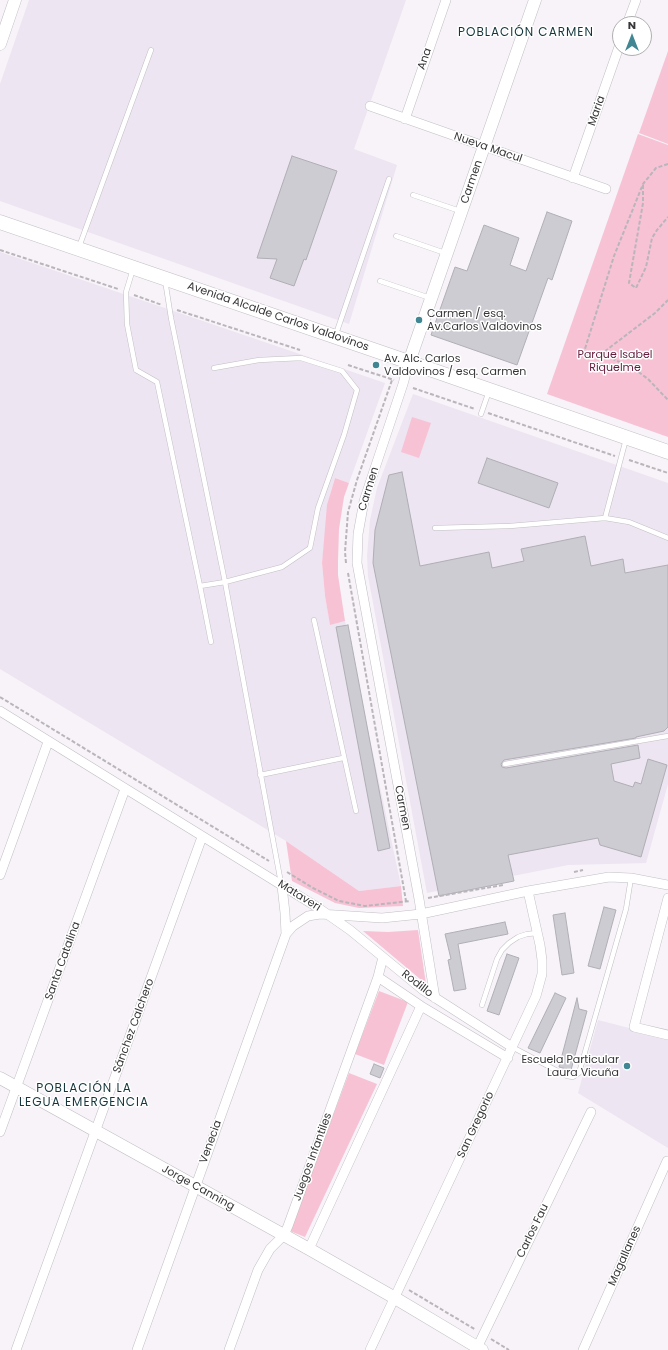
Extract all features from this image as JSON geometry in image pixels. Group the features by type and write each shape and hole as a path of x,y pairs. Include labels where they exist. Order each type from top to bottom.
{"main road":[{"name":"Avenida Alcalde Carlos Valdovinos","path":"0,222 335,336 668,452"}],"street":[{"path":"0,44 15,0"},
{"name":"Ana","path":"405,119 446,0"},
{"name":"Carmen","path":"435,998 419,899 358,573 358,534 364,501 409,362 535,0"},
{"path":"630,16 636,0"},
{"name":"Maria","path":"573,178 616,56"},
{"name":"Nueva Macul","path":"370,106 606,189"},
{"name":"Mataveri","path":"0,712 326,914 378,918 421,914 528,891 609,877 636,878 668,885"},
{"path":"0,875 48,742"},
{"name":"Santa Catalina","path":"0,1132 125,790"},
{"name":"Sánchez Calchero","path":"16,1350 202,837"},
{"name":"Venecia","path":"282,886 286,934"},
{"name":"San Gregorio","path":"370,1350 536,996 542,974 542,960 538,933 528,891"},
{"path":"668,898 634,1027 668,1035"},
{"name":"Venecia","path":"137,1350 286,934 302,919 314,914 326,914"},
{"name":"Rodillo","path":"326,914 350,930 383,958 435,998 512,1047"},
{"name":"Juegos Infantiles","path":"229,1350 258,1270 270,1249 284,1235 378,977 383,958"},
{"name":"Rodillo","path":"378,977 421,1006 508,1058"},
{"path":"309,1249 421,1006"},
{"name":"Jorge Canning","path":"0,1078 309,1249 395,1298 479,1349"},
{"name":"Carlos Fau","path":"479,1349 591,1112"},
{"name":"Magallanes","path":"583,1350 667,1161"}],"lane":[{"path":"78,249 151,50"},
{"path":"335,336 389,179"},
{"path":"413,195 462,212"},
{"path":"396,236 447,254"},
{"path":"133,268 126,292 128,324 136,370 157,382 211,642"},
{"path":"165,278 171,318 225,582 282,886"},
{"path":"380,281 431,299"},
{"path":"200,586 225,582 282,567 310,548 318,508 344,435 357,390 342,370 301,358 259,360 214,368"},
{"path":"481,414 490,390"},
{"path":"605,518 626,437"},
{"path":"435,528 510,526 605,518 629,522 668,538"},
{"path":"314,620 343,758 356,811"},
{"path":"505,764 668,736"},
{"path":"260,775 343,758"},
{"path":"512,1047 567,1076 573,1077 579,1073 636,878"},
{"path":"482,1005 497,959 502,950 518,937 538,933"}],"path":[{"path":"668,164 656,168 643,184 614,256 584,352 609,357 636,370 648,379 668,400"},
{"path":"643,184 643,203 629,283 636,288 646,267 652,238 668,217"},
{"path":"600,355 655,313 668,300"},
{"path":"0,697 312,888 339,902 365,906 419,899 509,884"},
{"path":"573,872 587,870"}],"shaded area":[{"path":"29,0 406,0 354,149 397,165 349,324 0,201 0,84"},
{"path":"0,252 385,383 349,483 335,478 331,491 322,563 325,596 330,624 345,621 401,886 359,891 286,841 0,669"},
{"path":"413,394 668,483 668,784 646,863 568,865 427,893 368,576 367,556 370,520 377,488"},
{"name":"Escuela Particular Laura Vicuña","path":"598,1020 668,1038 668,1148 578,1093"}],"green space":[{"path":"668,51 668,144 639,133"},
{"name":"Parque Isabel Riquelme","path":"638,134 668,145 668,437 547,394"},
{"path":"412,417 431,423 419,458 401,452"},
{"path":"335,478 349,483 344,497 339,529 338,561 338,575 345,621 330,625 325,596 322,563 327,505"},
{"path":"286,841 359,891 401,886 403,906 359,908 335,903 292,881"},
{"path":"418,930 426,984 363,931 388,932"},
{"path":"379,991 408,1002 384,1065 355,1054"},
{"path":"349,1073 377,1084 305,1237 290,1231"}],"building":[{"path":"292,156 337,171 306,260 304,259 294,286 270,278 277,259 257,258"},
{"path":"547,212 572,221 552,280 548,278 517,365 431,335 455,267 467,271 484,225 519,238 510,265 526,271"},
{"path":"487,458 558,483 549,508 478,483"},
{"path":"402,472 420,566 489,552 492,568 524,561 521,549 585,536 591,566 623,559 625,573 668,565 668,727 664,731 636,738 504,760 501,764 502,767 506,768 638,745 640,758 611,764 614,781 633,787 635,782 641,784 648,759 667,765 641,857 600,845 598,838 508,855 514,881 439,896 373,563 375,530 389,475"},
{"path":"348,625 390,848 378,851 336,627"},
{"path":"604,907 616,910 600,969 588,966"},
{"path":"565,913 574,973 562,975 553,915"},
{"path":"505,922 508,934 458,944 466,989 454,991 448,960 451,959 445,934"},
{"path":"507,954 519,958 499,1015 487,1011"},
{"path":"555,993 566,998 540,1053 528,1048"},
{"path":"577,998 579,1009 587,1011 571,1070 559,1067"},
{"path":"374,1064 384,1068 380,1078 370,1074"}],"place":[{"name":"Carmen / esq. Av.Carlos Valdovinos","path":"419,320"},
{"name":"Av. Alc. Carlos Valdovinos / esq. Carmen","path":"376,365"},
{"name":"Escuela Particular Laura Vicuña","path":"627,1066"}],"district":[{"name":"POBLACIÓN CARMEN","path":"526,33"},
{"name":"POBLACIÓN LA LEGUA EMERGENCIA","path":"84,1096"}]}
